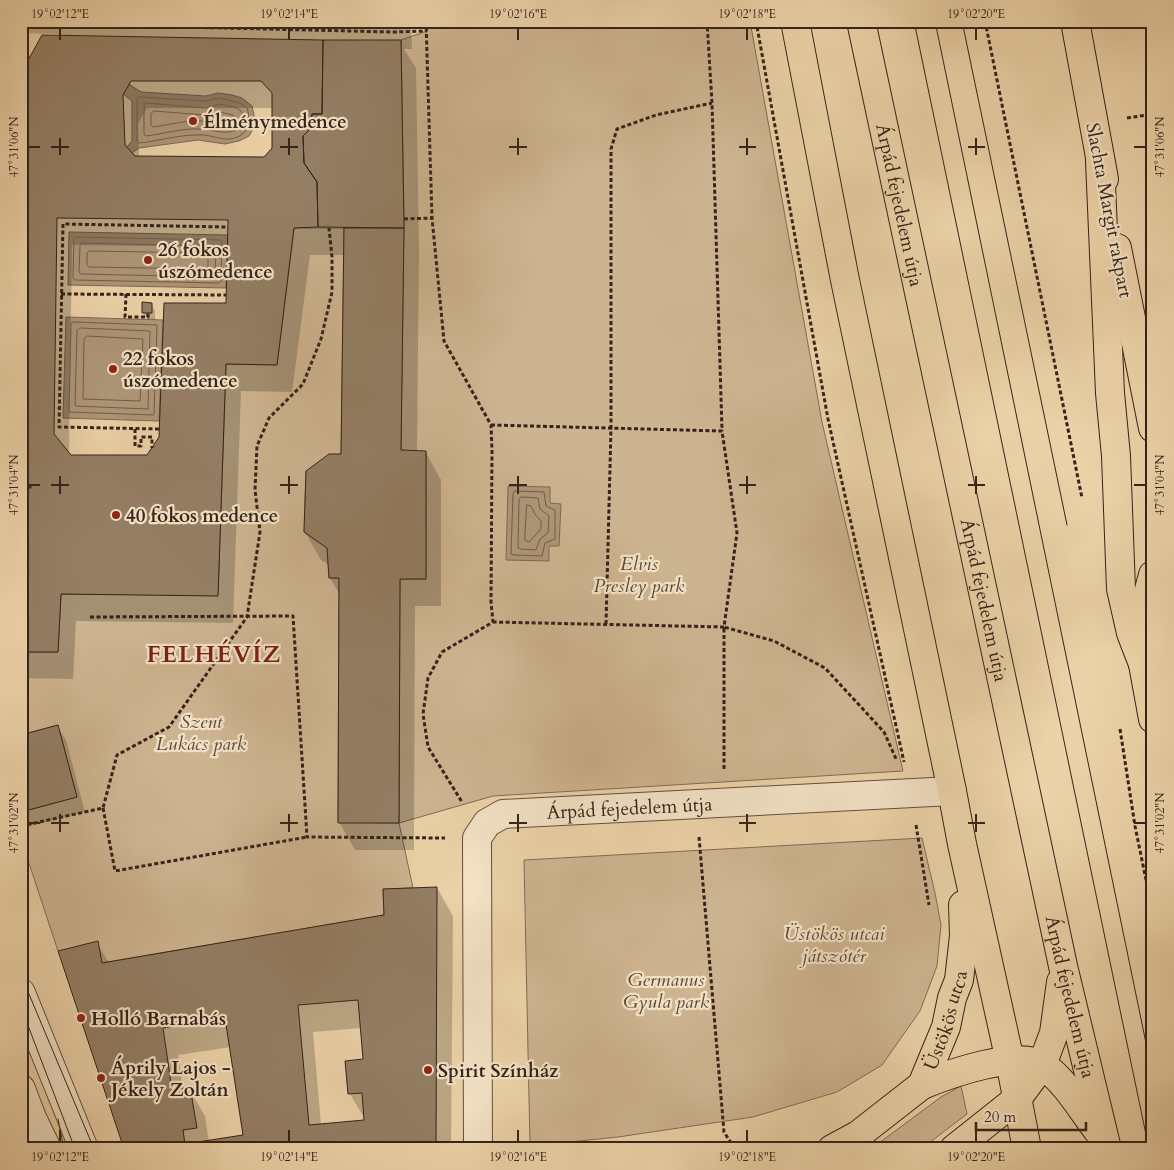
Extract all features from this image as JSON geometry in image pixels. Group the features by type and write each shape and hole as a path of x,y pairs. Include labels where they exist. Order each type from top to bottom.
{"main road":[{"path":"795,21 845,280 1027,1149"},
{"name":"Árpád fejedelem útja","path":"861,21 1063,966 1106,1144"},
{"name":"Slachta Margit rakpart","path":"1075,21 1100,161 1153,428"},
{"path":"1100,161 1110,393 1116,456 1121,590 1131,633 1143,664"},
{"path":"1153,575 1142,616 1143,664 1153,720"},
{"name":"Üstökös utca","path":"832,1149 858,1135 922,1085 946,1026 959,980 964,936 962,844"},
{"path":"954,1149 1017,1099 1042,1065 1054,1033 1063,966"},
{"path":"922,1085 948,1075 1024,1059 1042,1065 1057,1077 1106,1144"}],"street":[{"name":"Árpád fejedelem útja","path":"477,838 487,823 503,814 952,791"},
{"path":"477,838 478,1149"},
{"path":"21,992 84,1149"},
{"path":"21,1089 46,1149"},
{"path":"55,1149 68,1110"}],"path":[{"path":"42,21 96,25 393,32 427,31"},
{"path":"426,21 432,218 444,340 491,425 491,602 493,622"},
{"path":"708,21 722,431 737,534 724,627 724,802"},
{"path":"756,21 828,419 911,793 930,911"},
{"path":"985,21 1083,503"},
{"path":"606,624 611,428 611,149 617,129 656,115 712,103"},
{"path":"1124,119 1153,114"},
{"path":"404,219 432,218"},
{"path":"159,429 59,427 63,224 228,227"},
{"path":"329,228 332,256 332,292 321,339 303,384 269,418 257,446 255,490 260,532 246,618 169,727 117,755 103,808 115,871 307,837 477,838 462,802 428,747 423,714 428,678 442,652 493,622 724,627 774,641 825,668 884,732 911,793"},
{"path":"61,294 226,295"},
{"path":"126,294 125,317 148,317 148,312"},
{"path":"491,425 722,431"},
{"path":"135,429 135,446 141,446 141,437 152,437 152,448"},
{"path":"21,487 32,487"},
{"path":"1076,493 1082,493"},
{"path":"90,618 246,618 293,616 307,837"},
{"path":"1119,728 1135,826 1153,914"},
{"path":"696,804 724,1132 735,1149"},
{"path":"21,826 103,808"}],"green space":[{"name":"Elvis Presley park","path":"426,21 750,21 822,422 903,771 493,796 399,823 400,579 426,579 426,452 401,450 404,219 401,40 427,31"},
{"name":"Szent Lukács park","path":"294,228 344,228 341,454 306,471 304,532 327,548 329,578 339,578 338,822 399,823 413,888 383,889 384,915 102,963 58,951 21,839 21,812 77,797 58,725 21,735 21,652 58,652 61,594 218,595 226,364 277,365"},
{"name":"Germanus Gyula park","path":"922,838 941,925 937,966 920,1011 882,1065 837,1092 753,1117 618,1137 530,1146 524,860"},
{"path":"961,1086 967,1114 921,1149 871,1149 941,1097"}],"water":[{"name":"Élménymedence","path":"124,81 141,92 206,96 218,93 242,98 252,106 254,127 249,136 239,141 225,144 198,140 139,148 129,155 124,150 132,141 132,101 118,90"},
{"name":"26 fokos úszómedence","path":"69,232 228,235 226,288 68,285"},
{"name":"22 fokos úszómedence","path":"66,317 163,320 159,421 63,418"},
{"path":"508,486 550,487 550,503 561,504 559,546 549,546 549,561 506,560"}],"building":[{"path":"42,35 323,40 322,114 312,114 311,128 303,136 304,163 317,182 318,227 294,228 277,365 226,364 218,596 61,594 58,652 21,652 21,73","holes":["131,81 261,81 272,93 272,148 264,157 135,156 125,145 123,95","57,218 228,220 226,303 164,303 159,437 147,455 71,455 54,434"]},
{"path":"323,40 401,40 404,228 318,227 317,182 304,163 303,136 311,128 312,114 322,114"},
{"path":"344,228 404,228 401,450 426,451 426,579 400,579 399,823 338,823 339,578 329,578 327,548 304,532 306,471 329,454 341,454"},
{"path":"142,302 152,303 152,313 142,313"},
{"path":"58,725 77,797 21,812 21,735"},
{"path":"437,887 436,1149 124,1149 58,951 98,941 102,963 384,915 383,889","holes":["358,1000 363,1059 345,1061 348,1094 362,1093 364,1120 309,1125 298,1005","225,1018 243,1135 185,1144 183,1130 197,1128 190,1087 172,1090 163,1028"]}],"tram line":[{"path":"914,21 1149,1149"},
{"path":"935,21 1153,1077"},
{"path":"962,21 1067,525"},
{"path":"21,975 94,1149"},
{"path":"21,1007 75,1149"},
{"path":"58,1119 64,1149"}],"place":[{"name":"Élménymedence","path":"193,121"},
{"name":"26 fokos úszómedence","path":"148,260"},
{"name":"22 fokos úszómedence","path":"113,369"},
{"name":"40 fokos medence","path":"116,515"},
{"name":"Holló Barnabás","path":"81,1018"},
{"name":"Spirit Színház","path":"428,1070"},
{"name":"Áprily Lajos - Jékely Zoltán","path":"101,1078"}],"district":[{"name":"FELHÉVÍZ","path":"214,654"}],"park label":[{"name":"Üstökös utcai játszótér","path":"834,944"}]}
